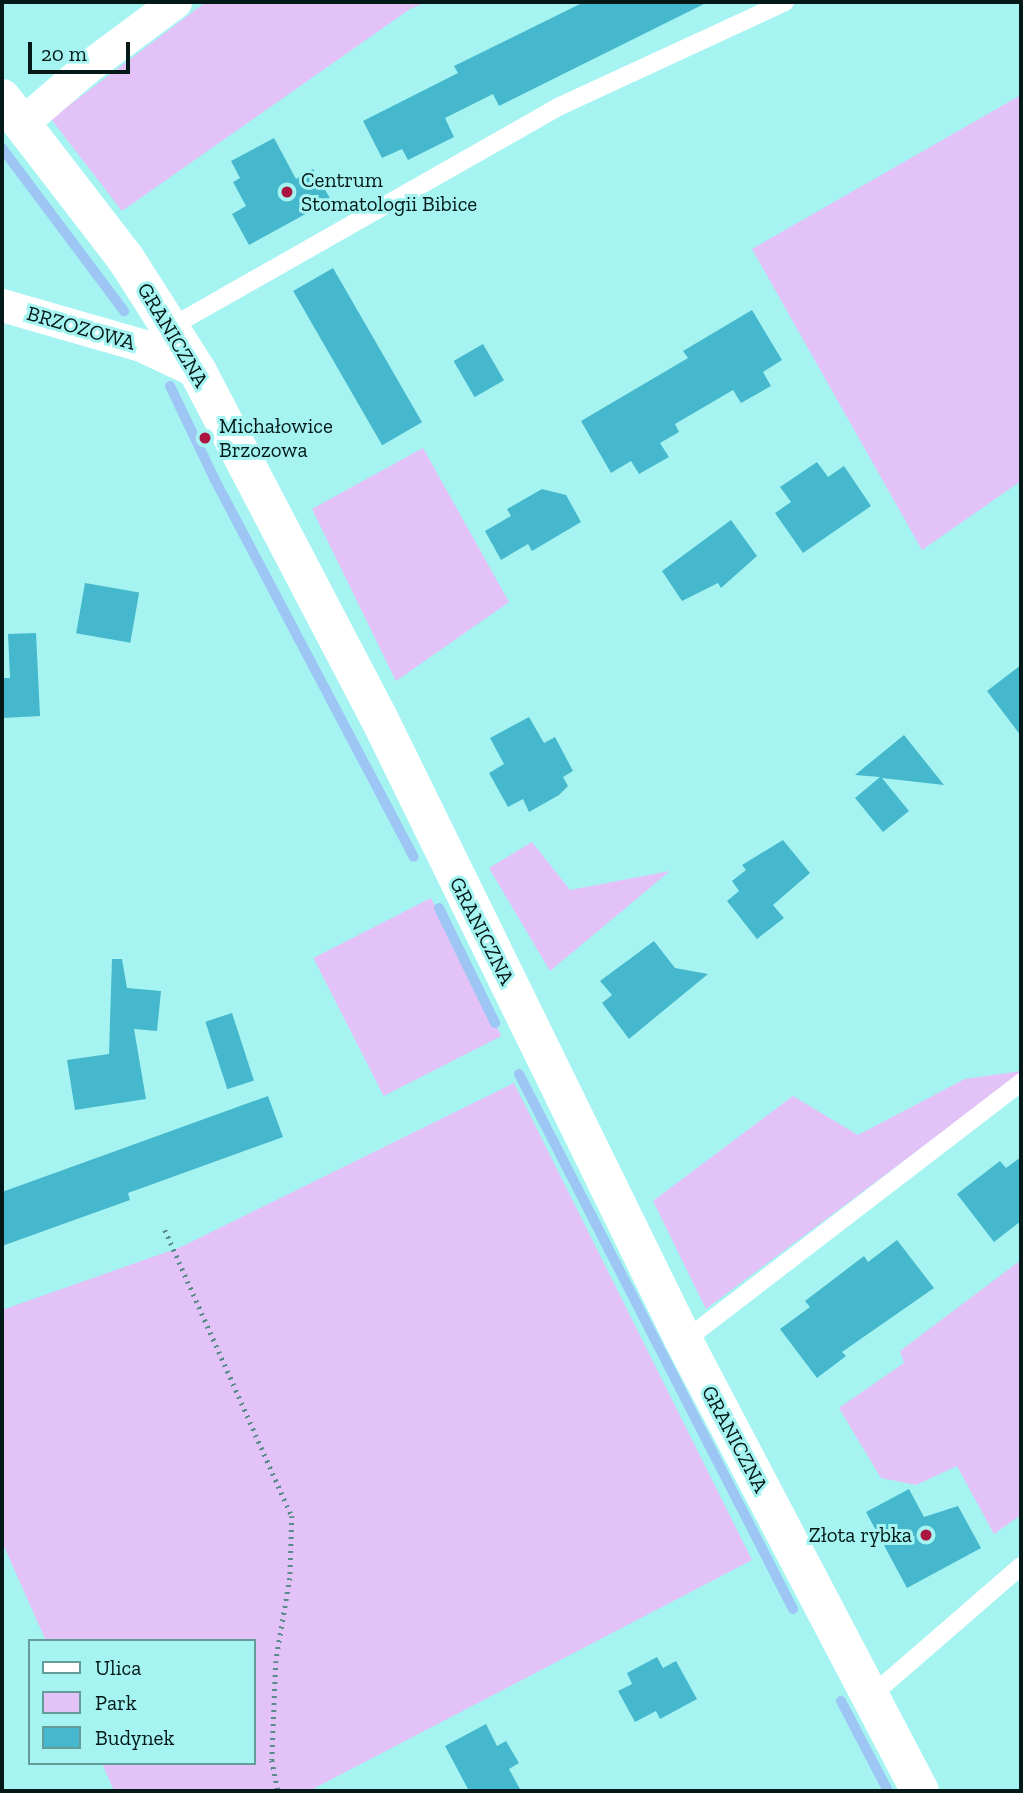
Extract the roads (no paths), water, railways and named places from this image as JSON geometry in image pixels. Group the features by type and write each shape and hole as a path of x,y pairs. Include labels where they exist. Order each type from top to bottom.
{"street":[{"path":"12,111 86,68 175,2"},
{"name":"GRANICZNA","path":"12,111 171,327 198,372 378,716 684,1341 920,1791"},
{"name":"BRZOZOWA","path":"2,305 141,345 198,372"}],"lane":[{"path":"171,327 558,107 785,2"},
{"path":"684,1341 1021,1082"},
{"path":"871,1696 1021,1566"}],"waterway":[{"path":"2,148 124,311"},
{"path":"170,386 215,480 414,857"},
{"path":"439,908 495,1023"},
{"path":"519,1074 793,1609"},
{"path":"841,1701 888,1791"}],"place":[{"name":"Centrum Stomatologii Bibice","path":"287,192"},
{"name":"Michałowice Brzozowa","path":"205,438"},
{"name":"Złota rybka","path":"926,1535"}]}
